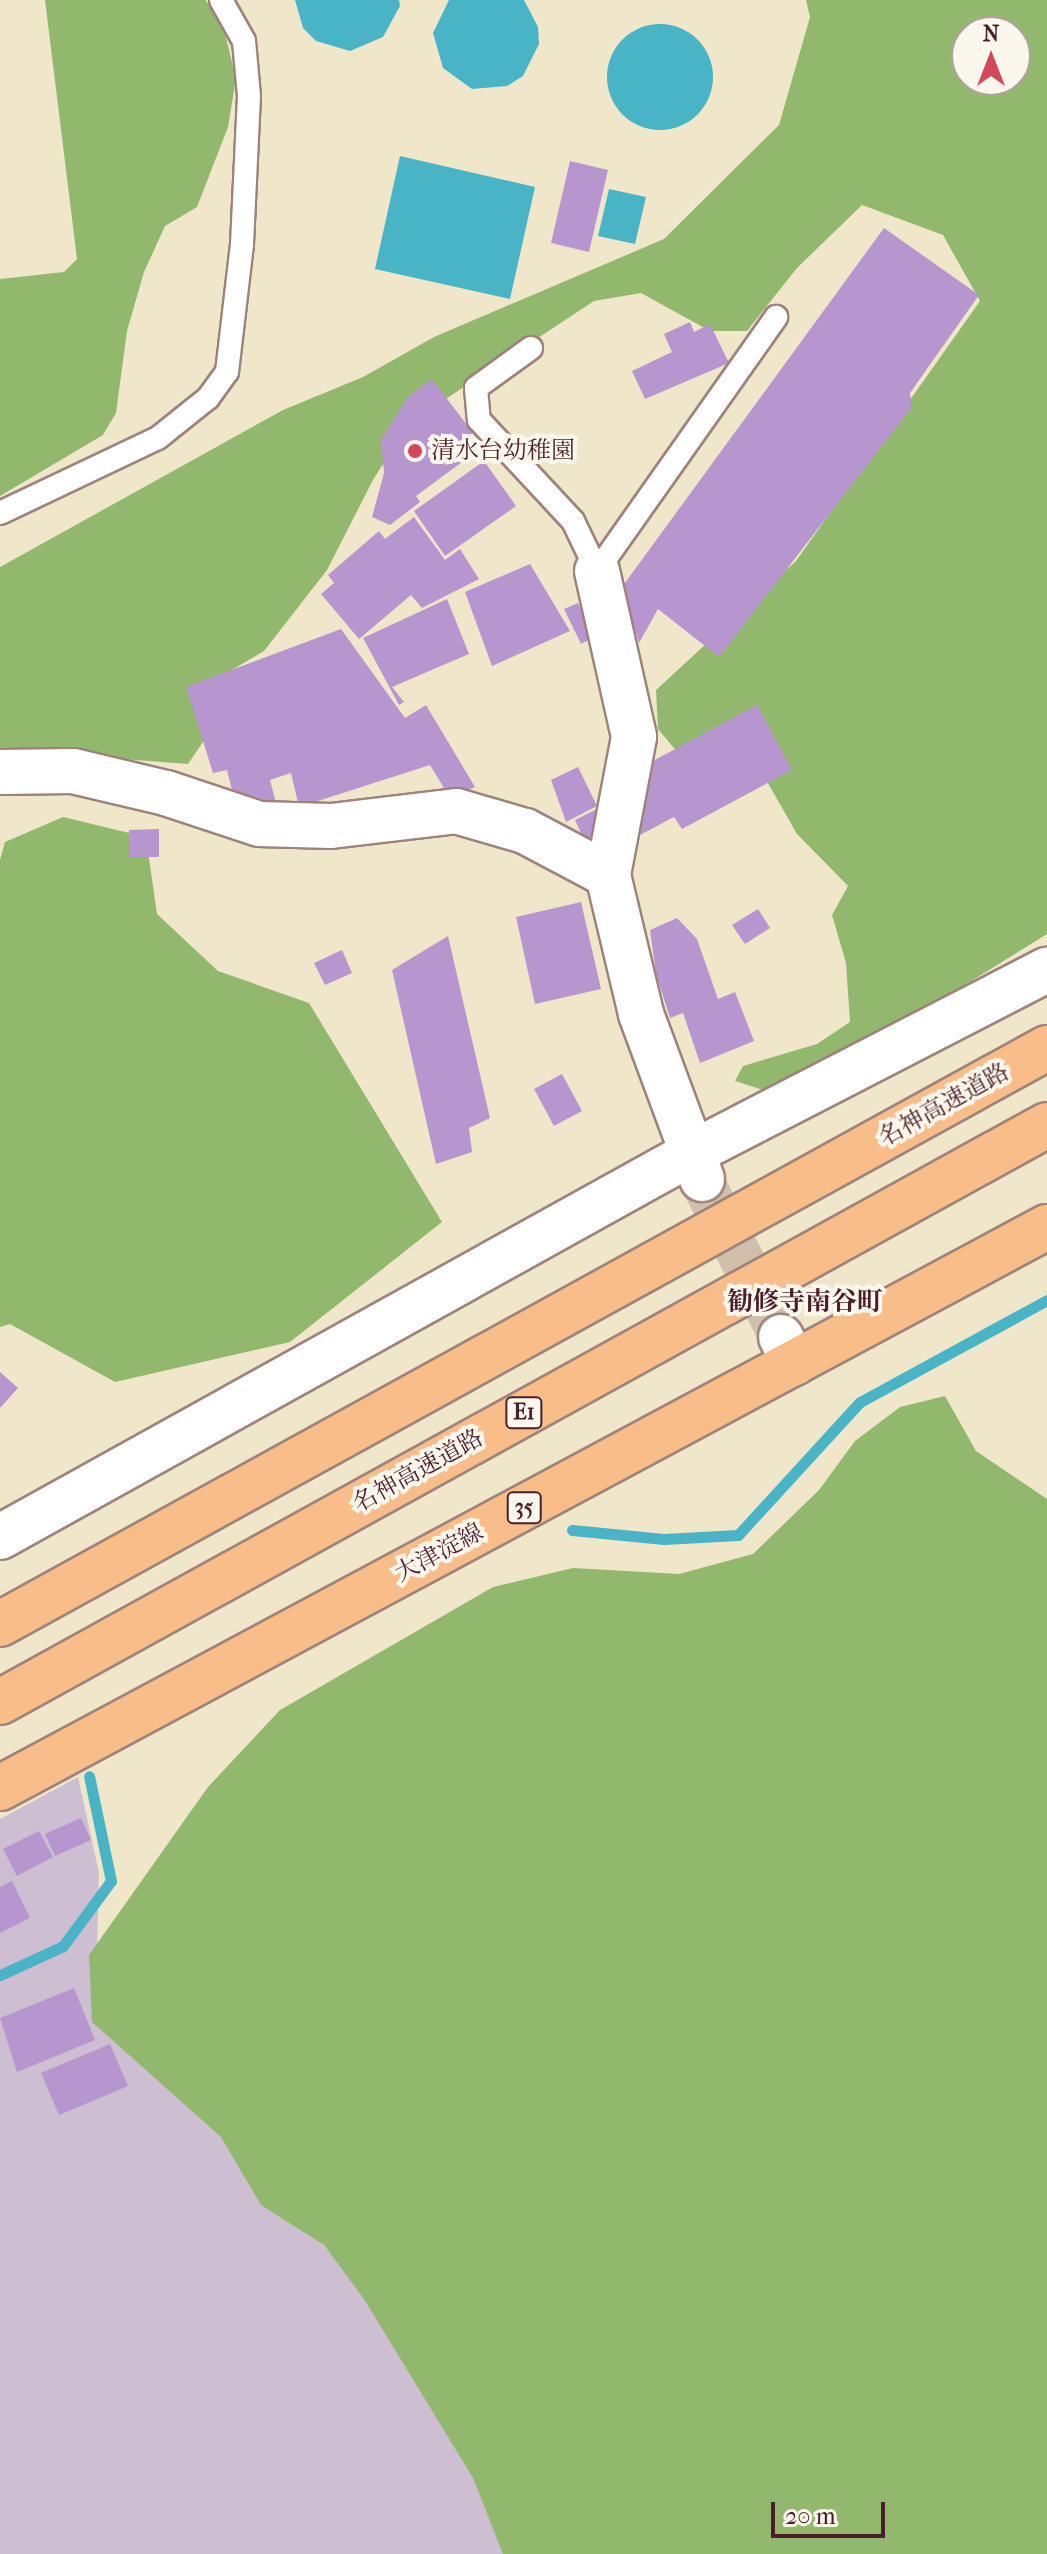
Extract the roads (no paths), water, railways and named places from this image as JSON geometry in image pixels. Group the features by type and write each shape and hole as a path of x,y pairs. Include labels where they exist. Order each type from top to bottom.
{"main road":[{"name":"名神高速道路","path":"0,1624 1047,1048"},
{"name":"名神高速道路","path":"0,1702 1047,1125"},
{"name":"大津淀線","path":"0,1788 788,1350 1047,1227"}],"street":[{"path":"597,571 634,737 608,875 641,1014 696,1168"},
{"path":"0,772 73,771 166,793 259,824 331,826 456,811 525,831 608,875"},
{"path":"0,1537 696,1168 1047,970"}],"lane":[{"path":"0,513 158,438 208,398 227,372 242,244 249,96 244,41 221,0"},
{"path":"531,348 476,388 479,420 573,521 597,571 776,317"}],"water":[{"path":"295,0 399,0 400,6 383,37 350,51 316,41 303,28"},
{"path":"449,0 524,0 538,27 539,44 523,76 507,86 472,89 443,68 433,33"},
{"path":"660,24 680,28 697,40 709,57 713,77 709,97 697,114 680,126 660,130 640,126 623,114 611,97 607,77 611,57 623,40 640,28"},
{"path":"400,156 535,187 510,299 375,269"},
{"path":"609,189 646,197 635,244 598,236"}],"waterway":[{"path":"572,1530 664,1539 738,1535 860,1402 1047,1300"},
{"path":"0,1975 63,1946 111,1881 89,1776"}],"tunnel":[{"path":"702,1181 781,1337"}],"place":[{"name":"清水台幼稚園","path":"415,451"}],"district":[{"name":"勧修寺南谷町","path":"805,1302"}]}
